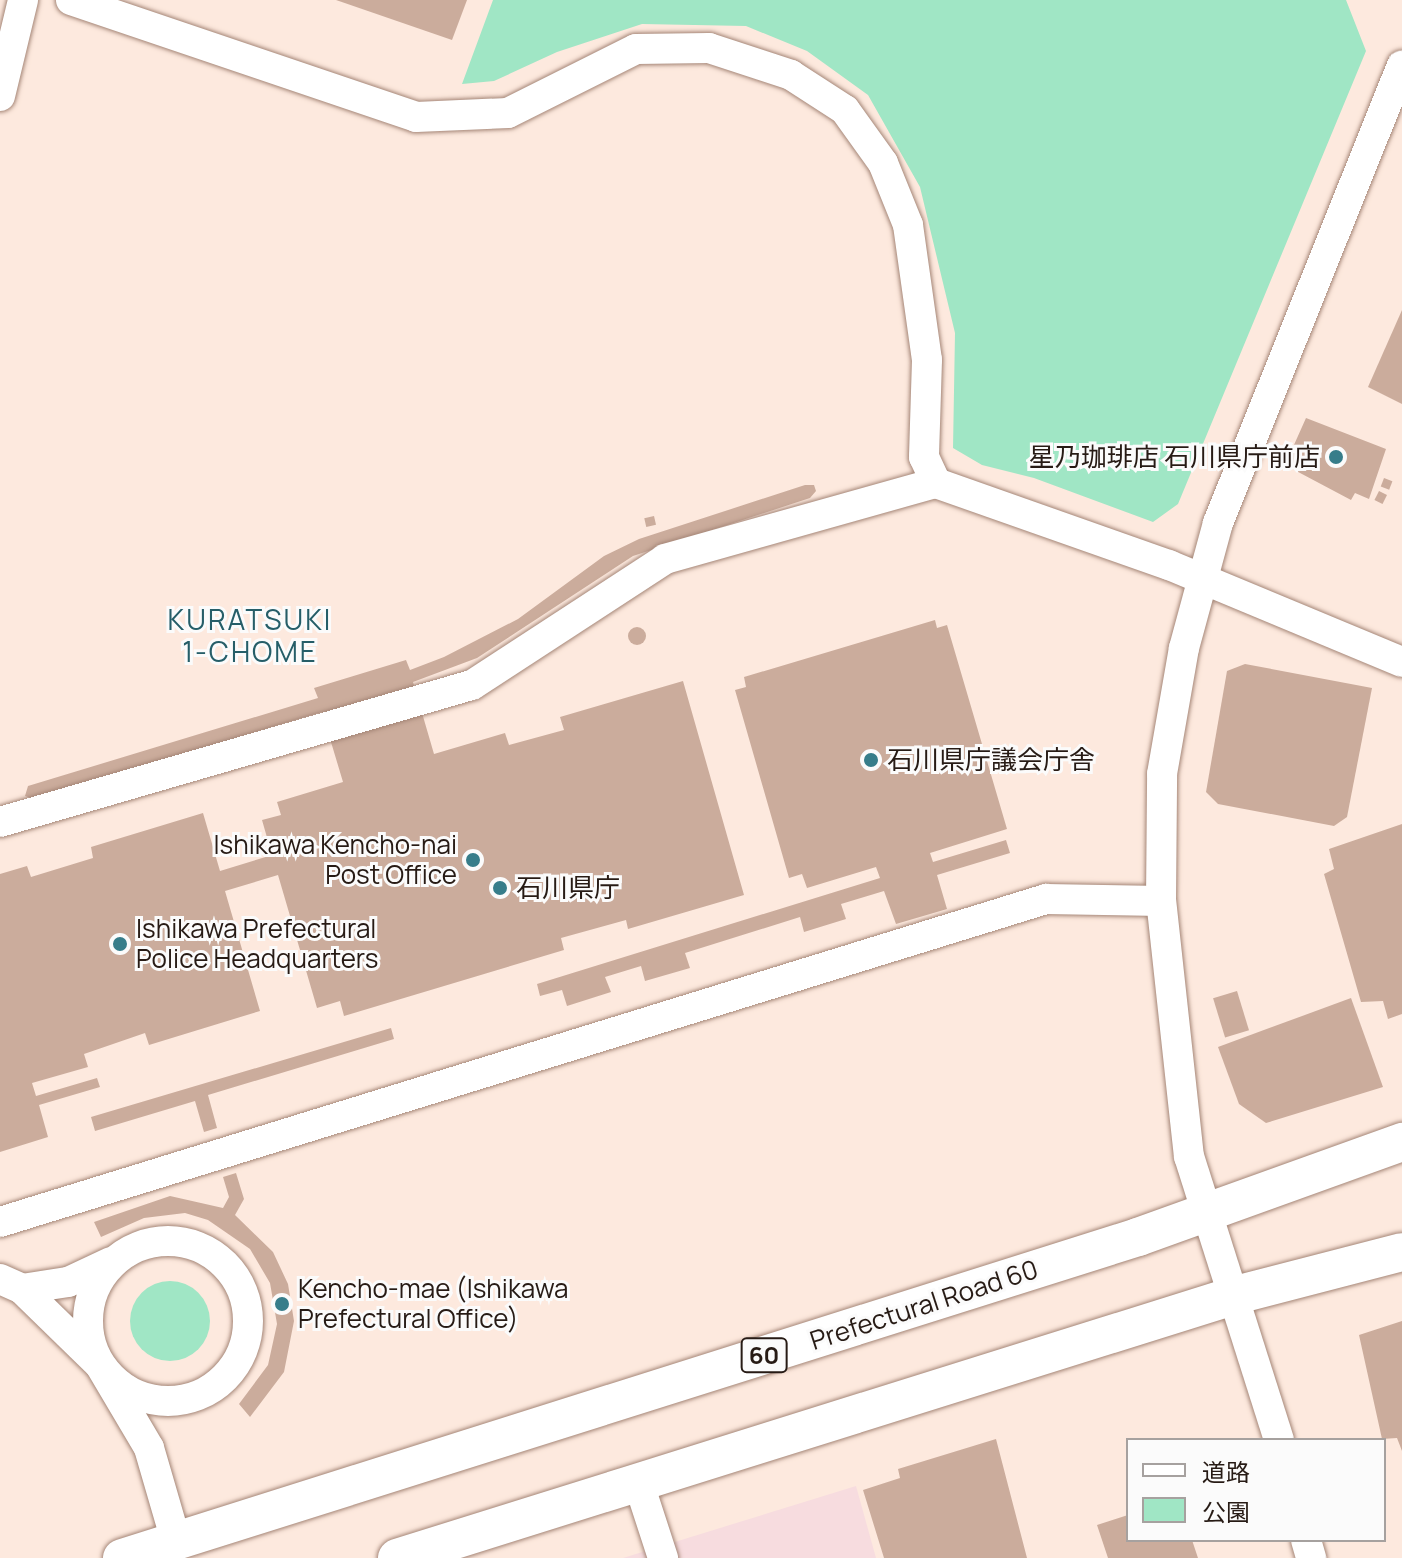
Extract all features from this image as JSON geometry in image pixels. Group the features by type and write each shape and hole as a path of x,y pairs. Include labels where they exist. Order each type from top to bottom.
{"main road":[{"name":"Prefectural Road 60","path":"122,1558 1207,1211 1402,1142"},
{"path":"397,1558 1236,1295 1402,1252"}],"street":[{"path":"0,96 23,0"},
{"path":"71,0 416,117 508,113 636,49 709,48 791,75 845,110 883,163 908,225 927,360 924,457 936,483"},
{"path":"1278,1438 1236,1295 1189,1157 1161,901 1162,774 1200,581 1223,508 1402,66"},
{"path":"0,822 472,685 665,559 936,483 1169,565 1200,581 1402,662"},
{"path":"0,1222 1046,899 1161,901"},
{"path":"165,1240 193,1243 227,1267 247,1303 249,1331 240,1358 223,1381 199,1396 172,1402 144,1398 119,1386 11,1284 68,1282 114,1261 137,1246 165,1240"},
{"path":"114,1261 96,1283 88,1310 89,1338 100,1365 149,1448 176,1541"},
{"path":"149,1448 172,1402"},
{"path":"639,1484 663,1558"}],"shaded area":[{"path":"856,1486 876,1558 623,1558"}],"green space":[{"path":"493,0 1346,0 1366,51 1178,504 1153,522 1034,478 982,465 953,448 955,333 920,187 868,95 807,51 746,26 642,24 557,52 494,81 462,84"},
{"path":"170,1281 185,1284 198,1293 207,1306 210,1321 207,1336 198,1349 185,1358 170,1361 155,1358 142,1349 133,1336 130,1321 133,1306 142,1293 155,1284"}],"building":[{"path":"336,0 467,0 452,40"},
{"path":"1402,310 1402,404 1368,387"},
{"name":"星乃珈琲店 石川県庁前店","path":"1306,418 1386,449 1369,499 1355,493 1351,500 1285,465"},
{"path":"1384,478 1392,481 1389,490 1381,486"},
{"path":"805,485 814,485 816,491 810,498 633,556 477,658 413,682 434,754 505,733 509,745 564,730 560,717 683,681 744,895 628,929 626,920 561,938 564,950 344,1016 340,1001 317,1008 278,875 225,891 260,1011 149,1045 145,1033 84,1054 88,1067 32,1083 36,1096 97,1078 100,1087 39,1105 48,1137 0,1152 0,874 27,866 31,877 93,858 91,847 203,813 220,871 272,855 262,820 281,815 277,802 343,782 322,712 34,799 25,796 28,786 318,698 314,688 406,660 410,670 444,657 518,619 604,556 639,539"},
{"path":"1379,491 1387,495 1382,504 1374,500"},
{"path":"654,516 656,525 646,527 644,518"},
{"name":"石川県庁議会庁舎","path":"935,620 937,628 947,625 1007,829 930,853 933,862 1006,840 1010,853 937,875 947,909 896,924 884,891 841,904 846,919 804,932 800,917 685,953 690,968 645,981 641,966 605,977 611,992 567,1006 562,990 540,996 537,984 880,878 876,867 807,888 802,874 789,878 735,690 746,687 744,677"},
{"path":"637,627 646,636 637,645 628,636"},
{"path":"1245,664 1372,688 1347,817 1334,826 1218,804 1206,792 1227,671"},
{"path":"1402,824 1402,1014 1388,1019 1383,1001 1361,1002 1324,874 1334,869 1329,849"},
{"path":"1237,991 1249,1030 1225,1038 1213,998"},
{"path":"1351,998 1383,1087 1266,1123 1239,1104 1218,1047"},
{"path":"391,1028 394,1039 208,1095 217,1128 204,1132 195,1101 95,1131 91,1117"},
{"path":"236,1173 244,1199 235,1215 273,1252 288,1284 294,1321 284,1372 250,1417 239,1404 268,1365 277,1324 270,1283 250,1249 208,1220 185,1213 144,1218 101,1237 94,1222 170,1196 223,1208 229,1197 223,1177"},
{"path":"1402,1321 1402,1451 1397,1438 1382,1438 1359,1335"},
{"path":"996,1439 1027,1558 884,1558 863,1490 900,1478 898,1469"},
{"path":"1126,1516 1126,1542 1193,1542 1198,1558 1108,1558 1097,1525"}],"place":[{"name":"星乃珈琲店 石川県庁前店","path":"1336,457"},
{"name":"石川県庁議会庁舎","path":"871,760"},
{"name":"Ishikawa Kencho-nai Post Office","path":"473,860"},
{"name":"石川県庁","path":"500,888"},
{"name":"Ishikawa Prefectural Police Headquarters","path":"120,944"},
{"name":"Kencho-mae (Ishikawa Prefectural Office)","path":"282,1304"}],"district":[{"name":"KURATSUKI 1-CHOME","path":"250,635"}]}
